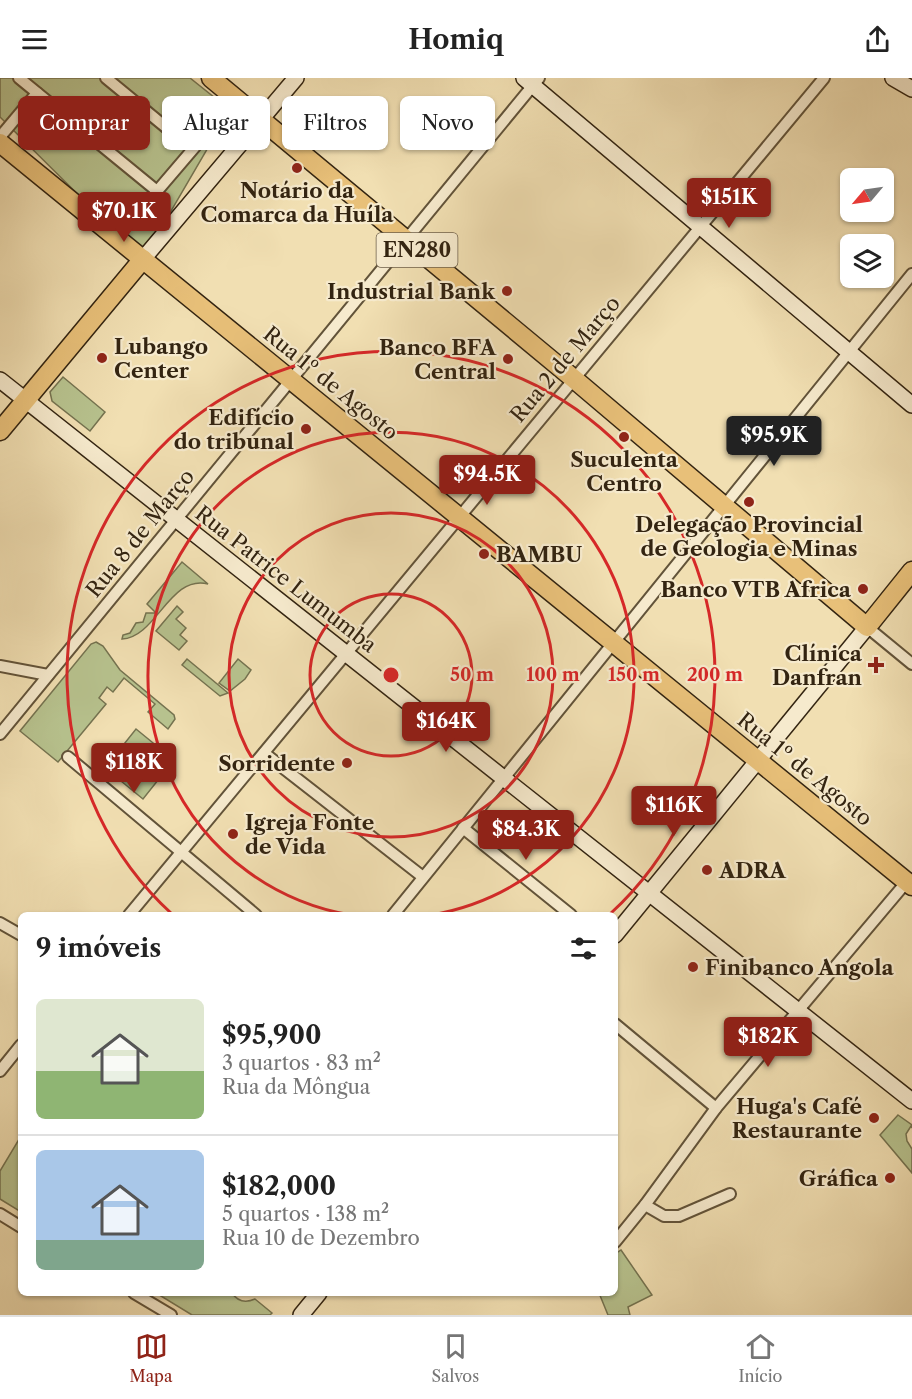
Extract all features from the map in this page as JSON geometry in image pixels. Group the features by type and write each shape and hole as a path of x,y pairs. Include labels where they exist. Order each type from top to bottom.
{"main road":[{"name":"EN280","path":"217,83 233,96"},
{"name":"EN280","path":"270,127 574,379 867,627"},
{"name":"Rua 1º de Agosto","path":"0,142 758,760 910,881"},
{"path":"0,431 143,259"},
{"path":"867,627 912,571"}],"street":[{"path":"19,78 157,191"},
{"path":"106,78 162,124"},
{"path":"270,108 296,78"},
{"name":"Rua 2 de Março","path":"131,912 824,78"},
{"path":"893,78 912,89"},
{"path":"532,80 912,405"},
{"name":"Rua 8 de Março","path":"0,734 405,240 532,80"},
{"path":"108,230 117,230 129,224 223,114 226,108 217,83"},
{"path":"0,137 37,93"},
{"path":"143,259 234,150"},
{"path":"395,912 912,274"},
{"name":"Rua Patrice Lumumba","path":"0,380 912,1101"},
{"path":"618,931 867,627 912,664"},
{"path":"0,666 48,675"},
{"path":"264,753 423,877"},
{"path":"68,757 252,912"},
{"path":"463,828 567,912"},
{"path":"618,1238 716,1108 910,881"},
{"path":"0,923 18,933"},
{"path":"618,1026 716,1108"},
{"path":"0,1071 18,1050"},
{"path":"645,1205 664,1216 679,1216 730,1194"},
{"path":"0,1214 18,1225"},
{"path":"618,1228 632,1221"},
{"path":"139,1296 171,1315"},
{"path":"301,1315 317,1296"}],"green space":[{"path":"0,78 190,78 212,96 162,96 162,150 207,150 143,259 33,150 150,150 150,96 18,96 18,135 0,117"},
{"path":"63,377 105,412 90,431 52,401 50,392"},
{"path":"182,562 208,584 195,583 183,588 144,629 134,636 122,639 123,635 130,633 136,623 143,622 146,613 156,613 147,604"},
{"path":"177,606 183,612 176,619 186,628 180,635 187,641 179,650 156,631"},
{"path":"96,642 103,646 120,670 174,715 175,719 168,729 148,712 155,704 124,678 113,692 107,687 99,698 106,704 58,762 20,731 91,644"},
{"path":"187,659 228,693 220,696 182,665"},
{"path":"238,659 251,670 245,679 230,691 219,683"},
{"path":"136,729 174,760 143,799 105,768"},
{"path":"898,1115 912,1125 906,1134 912,1149 912,1173 880,1135"},
{"path":"18,1141 18,1210 0,1199 0,1171"},
{"path":"621,1250 652,1295 628,1307 630,1315 608,1315 600,1296 618,1296 618,1252"},
{"path":"161,1296 235,1296 242,1301 255,1299 272,1313 270,1315 192,1315"}],"place":[{"name":"Notário da Comarca da Huíla","path":"297,168"},
{"name":"Industrial Bank","path":"507,291"},
{"name":"Lubango Center","path":"102,358"},
{"name":"Banco BFA Central","path":"508,359"},
{"name":"Edifício do tribunal","path":"306,429"},
{"name":"Suculenta Centro","path":"624,437"},
{"name":"Delegação Provincial de Geologia e Minas","path":"749,502"},
{"name":"BAMBU","path":"484,554"},
{"name":"Banco VTB Africa","path":"863,589"},
{"name":"Clínica Danfran","path":"876,665"},
{"name":"Sorridente","path":"347,763"},
{"name":"Igreja Fonte de Vida","path":"233,834"},
{"name":"ADRA","path":"707,870"},
{"name":"Finibanco Angola","path":"693,967"},
{"name":"Huga's Café Restaurante","path":"874,1118"},
{"name":"Gráfica","path":"890,1178"}]}
